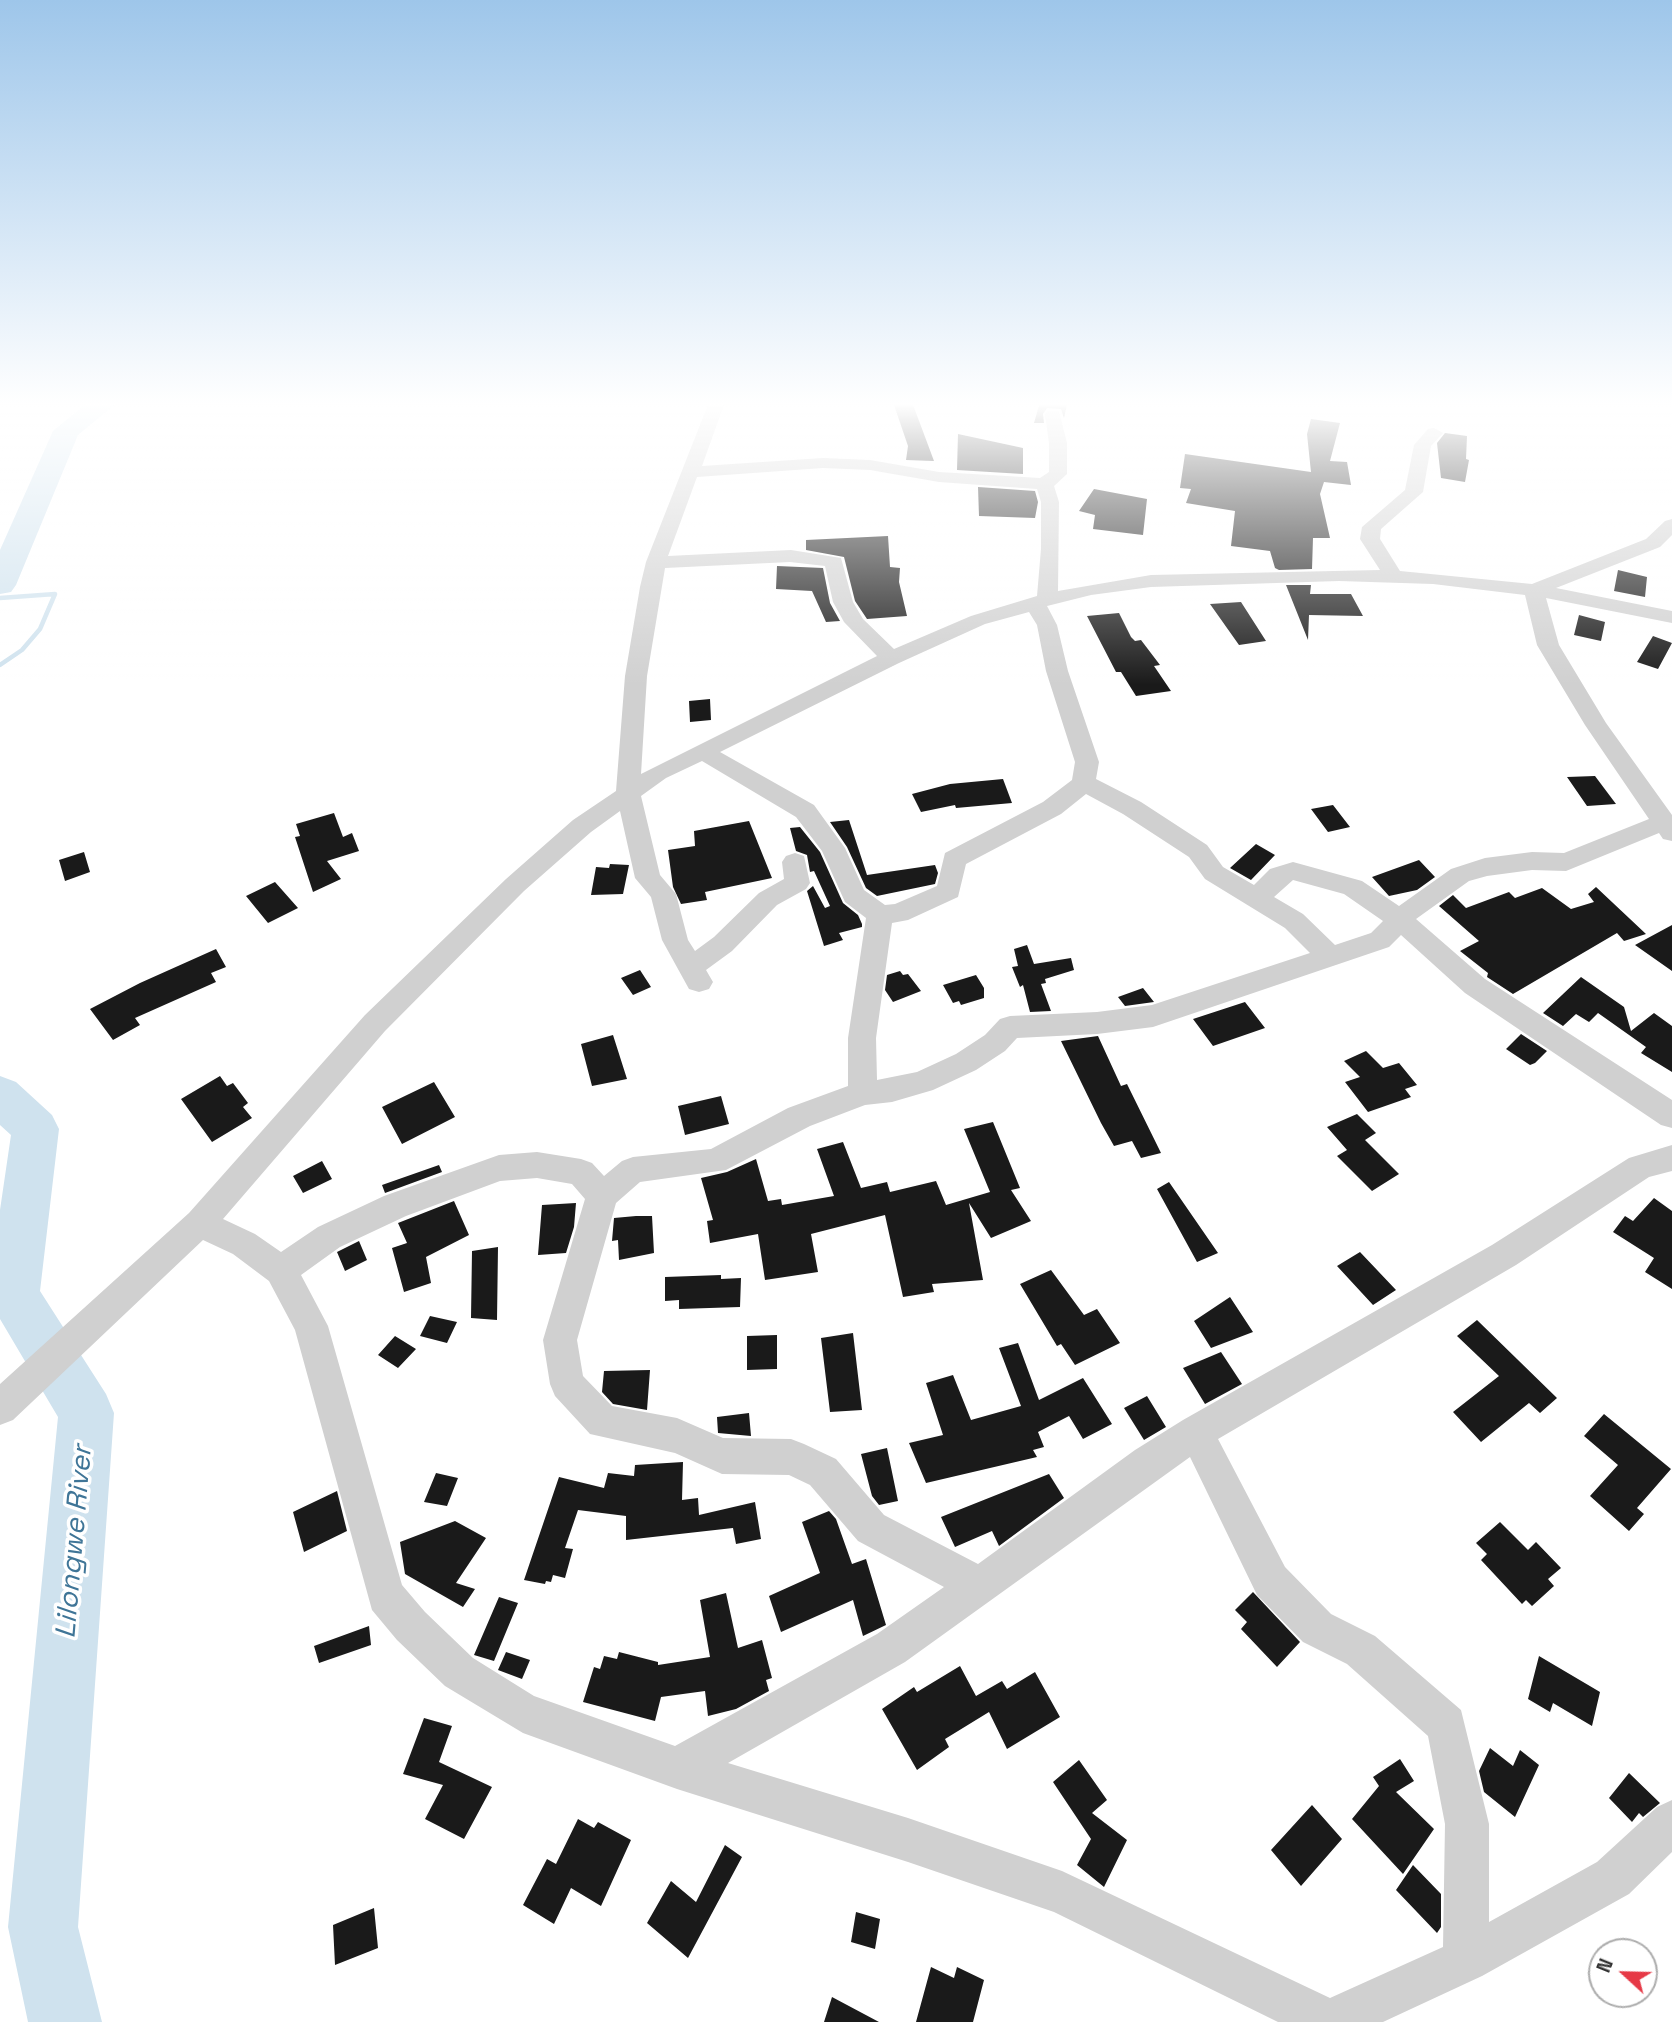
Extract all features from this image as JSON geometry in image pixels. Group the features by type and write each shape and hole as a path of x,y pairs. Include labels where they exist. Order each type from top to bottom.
{"street":[{"path":"681,496 656,562 636,676 628,791 648,878 663,894 676,940 695,975 768,899 797,883 795,862"},
{"path":"702,751 805,811 833,849 854,896 880,915 899,913 949,891 954,859 1043,814 1070,796 1083,782 1087,762 1057,671 1041,601 1051,549 1048,496"},
{"path":"1393,576 1370,539 1371,527 1409,496"},
{"path":"1534,590 1653,543 1672,524"},
{"path":"656,562 758,560 790,555 805,560 834,562 843,602 854,622 891,658"},
{"path":"0,1407 200,1223 375,1023 422,974 553,851 628,791 702,751 891,658 978,620 1041,601 1151,581 1298,575 1393,576 1534,590 1672,617"},
{"path":"980,1586 871,1528 823,1472 791,1457 722,1456 677,1436 603,1422 567,1384 560,1340 602,1196 633,1170 715,1161 799,1117 863,1093 892,1090 923,1082 966,1062 995,1043 1010,1027 1097,1024 1153,1016 1380,940 1399,919 1460,875 1485,866 1520,862 1566,862 1667,828 1548,645 1534,590"},
{"path":"1083,782 1198,851 1214,873 1294,921 1330,957"},
{"path":"1258,897 1279,875 1293,871 1320,876 1353,887 1399,919 1475,986 1672,1116"},
{"path":"863,1093 862,1038 880,915"},
{"path":"677,1768 891,1648 1148,1463 1196,1432 1504,1255 1640,1167 1672,1158"},
{"path":"281,1271 340,1232 395,1206 499,1168 537,1165 581,1172 602,1196"},
{"path":"200,1223 244,1244 281,1271 311,1326 386,1596 411,1626 459,1672 491,1695 523,1712 677,1768 908,1840 1062,1894 1329,2022 1466,1960 1614,1878 1672,1822"},
{"path":"1196,1432 1271,1581 1317,1628 1361,1650 1446,1725 1467,1824 1466,1960"}],"building":[{"path":"978,496 1036,496 1035,518 979,516"},
{"path":"1089,496 1147,499 1143,535 1093,529 1095,515 1079,511"},
{"path":"1188,496 1321,496 1330,538 1313,538 1312,569 1279,570 1275,568 1270,551 1231,546 1235,511 1186,503"},
{"path":"888,536 890,567 900,568 899,582 907,616 867,619 855,601 844,557 806,550 806,540"},
{"path":"777,566 823,568 830,603 840,621 826,622 812,591 776,589"},
{"path":"1618,570 1647,577 1645,597 1614,591"},
{"path":"1286,585 1311,585 1310,594 1351,594 1363,616 1309,615 1308,640"},
{"path":"1241,602 1266,641 1239,645 1210,604"},
{"path":"1119,613 1131,637 1135,641 1141,640 1160,665 1154,666 1171,691 1136,696 1121,672 1116,672 1087,616"},
{"path":"1579,615 1605,622 1601,641 1574,635"},
{"path":"1653,636 1672,643 1658,669 1637,662"},
{"path":"710,699 711,720 690,722 689,701"},
{"path":"1595,776 1616,804 1587,806 1567,777"},
{"path":"1003,779 1012,803 956,808 955,805 921,812 912,794 950,784"},
{"path":"1333,805 1350,827 1328,832 1311,809"},
{"path":"334,813 343,837 352,833 359,851 327,861 341,879 313,892 295,837 300,836 296,824"},
{"path":"849,820 867,875 935,865 938,873 935,884 877,896 866,888 847,847 830,822"},
{"path":"749,821 772,878 705,892 707,900 681,904 673,887 668,850 695,846 694,831"},
{"path":"800,827 820,852 843,903 858,915 862,924 862,927 839,933 843,940 824,946 807,891 813,886 825,908 830,906 814,871 810,872 807,855 796,851 790,828"},
{"path":"1256,844 1275,855 1251,880 1230,868"},
{"path":"84,852 90,872 65,881 59,860"},
{"path":"1419,860 1435,877 1417,890 1389,896 1372,877"},
{"path":"610,864 629,865 623,894 591,895 596,867 609,868"},
{"path":"275,882 298,908 268,923 246,896"},
{"path":"1596,887 1646,934 1624,941 1617,933 1513,994 1487,977 1488,973 1460,951 1479,941 1439,906 1453,895 1466,908 1509,892 1515,898 1542,888 1571,909 1594,902 1588,894"},
{"path":"1672,925 1672,971 1635,945"},
{"path":"1027,945 1034,964 1071,958 1074,970 1045,979 1046,983 1041,984 1051,1011 1030,1012 1023,985 1020,987 1012,967 1018,966 1014,949"},
{"path":"216,949 226,967 211,973 216,982 135,1018 140,1025 113,1040 90,1009 140,983"},
{"path":"640,970 651,987 633,995 621,978"},
{"path":"900,971 903,975 908,974 921,991 893,1002 885,990 887,975"},
{"path":"976,975 984,988 984,998 961,1005 959,1001 953,1003 943,985"},
{"path":"1581,977 1624,1007 1631,1031 1654,1013 1672,1026 1672,1072 1641,1053 1646,1047 1598,1013 1589,1022 1576,1014 1563,1026 1543,1013"},
{"path":"1143,988 1154,1002 1125,1006 1118,997"},
{"path":"1245,1002 1265,1028 1213,1046 1193,1019"},
{"path":"1521,1034 1547,1051 1530,1065 1506,1049"},
{"path":"613,1035 627,1079 592,1086 581,1044"},
{"path":"1098,1036 1121,1086 1127,1084 1161,1153 1141,1158 1132,1141 1114,1146 1101,1123 1061,1041"},
{"path":"1366,1051 1383,1068 1399,1063 1417,1085 1405,1089 1411,1097 1368,1112 1345,1082 1360,1077 1344,1061"},
{"path":"220,1076 227,1086 233,1083 248,1103 243,1107 252,1118 212,1142 181,1099"},
{"path":"434,1082 455,1117 402,1144 382,1107"},
{"path":"721,1096 729,1124 685,1135 678,1106"},
{"path":"1357,1114 1376,1133 1365,1140 1399,1174 1372,1191 1337,1156 1347,1150 1327,1127"},
{"path":"993,1122 1020,1188 1011,1190 1031,1221 991,1238 969,1203 983,1280 932,1284 934,1292 903,1297 885,1215 811,1234 818,1272 765,1280 758,1234 710,1243 707,1221 713,1220 701,1178 727,1172 756,1159 768,1201 781,1199 782,1205 834,1196 817,1149 843,1142 861,1188 887,1182 890,1192 936,1181 946,1205 990,1192 964,1129"},
{"path":"322,1161 332,1179 303,1193 293,1176"},
{"path":"439,1165 442,1172 385,1193 382,1185"},
{"path":"1169,1182 1218,1253 1197,1262 1157,1189"},
{"path":"1654,1198 1672,1211 1672,1289 1645,1272 1654,1258 1613,1232 1625,1216 1633,1221"},
{"path":"454,1201 469,1235 426,1257 431,1283 404,1292 392,1248 407,1243 398,1223"},
{"path":"576,1203 574,1227 566,1253 538,1255 542,1205"},
{"path":"652,1216 654,1253 619,1260 618,1240 612,1241 614,1218"},
{"path":"359,1241 367,1260 345,1271 337,1252"},
{"path":"498,1247 497,1320 471,1318 472,1251"},
{"path":"1360,1252 1396,1290 1373,1305 1337,1266"},
{"path":"1051,1270 1084,1315 1097,1309 1120,1343 1075,1365 1061,1344 1057,1346 1020,1284"},
{"path":"721,1275 721,1279 741,1278 740,1307 679,1309 679,1300 665,1301 665,1277"},
{"path":"1230,1297 1253,1332 1211,1348 1194,1321"},
{"path":"430,1316 457,1322 447,1343 420,1336"},
{"path":"1477,1320 1557,1398 1540,1413 1529,1403 1481,1442 1453,1412 1499,1376 1457,1336"},
{"path":"853,1333 862,1410 830,1412 821,1338"},
{"path":"777,1335 777,1369 747,1370 747,1336"},
{"path":"395,1336 416,1349 398,1368 378,1355"},
{"path":"1018,1343 1039,1400 1083,1378 1112,1424 1083,1439 1069,1416 1038,1432 1044,1447 1033,1450 1037,1457 926,1483 909,1443 943,1435 926,1383 953,1375 971,1420 1021,1406 999,1348"},
{"path":"1221,1352 1242,1384 1205,1404 1183,1368"},
{"path":"650,1370 647,1410 613,1404 602,1392 604,1371"},
{"path":"1147,1396 1166,1427 1144,1440 1124,1408"},
{"path":"749,1413 751,1436 718,1433 717,1417"},
{"path":"1604,1414 1671,1469 1637,1508 1644,1514 1629,1531 1590,1496 1618,1465 1584,1436"},
{"path":"887,1448 898,1501 879,1505 872,1496 861,1454"},
{"path":"683,1462 682,1500 698,1498 699,1515 755,1502 761,1539 736,1544 733,1528 626,1540 626,1516 578,1510 565,1548 573,1549 565,1578 553,1575 551,1582 546,1581 545,1584 524,1580 559,1477 604,1488 608,1473 634,1476 635,1465"},
{"path":"436,1473 458,1478 447,1506 424,1502"},
{"path":"1049,1474 1064,1498 999,1546 992,1531 955,1547 941,1517"},
{"path":"337,1491 347,1531 304,1552 293,1512"},
{"path":"829,1511 836,1519 852,1564 866,1559 886,1625 863,1636 853,1600 781,1632 769,1596 820,1573 802,1522"},
{"path":"455,1521 486,1538 456,1583 475,1589 463,1607 405,1574 400,1542"},
{"path":"1500,1522 1528,1550 1536,1542 1561,1568 1548,1579 1554,1586 1532,1606 1526,1600 1522,1604 1481,1560 1487,1554 1476,1543"},
{"path":"1253,1592 1300,1642 1277,1667 1241,1629 1247,1622 1235,1610"},
{"path":"726,1593 738,1648 762,1640 772,1678 766,1680 769,1691 736,1709 708,1716 705,1691 661,1697 655,1721 583,1702 594,1667 600,1669 604,1656 617,1659 619,1652 658,1662 658,1665 710,1657 700,1600"},
{"path":"499,1597 518,1603 494,1661 474,1655"},
{"path":"369,1626 371,1645 319,1663 314,1646"},
{"path":"506,1652 530,1660 522,1679 498,1670"},
{"path":"1539,1656 1600,1692 1592,1726 1553,1703 1550,1712 1528,1699"},
{"path":"960,1666 976,1696 1002,1681 1007,1689 1035,1672 1060,1717 1007,1749 989,1712 945,1739 949,1747 917,1770 882,1709 914,1687 917,1692"},
{"path":"424,1718 452,1726 439,1762 492,1787 464,1839 425,1819 443,1785 403,1774"},
{"path":"1490,1748 1513,1766 1520,1750 1539,1765 1515,1817 1484,1792 1479,1771"},
{"path":"1400,1759 1414,1781 1396,1792 1434,1829 1403,1874 1352,1819 1379,1786 1373,1777"},
{"path":"1079,1760 1107,1800 1092,1813 1127,1840 1104,1887 1077,1865 1091,1839 1053,1782"},
{"path":"1629,1773 1660,1803 1643,1817 1639,1813 1632,1822 1609,1798"},
{"path":"1312,1805 1342,1839 1301,1886 1271,1850"},
{"path":"578,1819 594,1828 598,1822 631,1840 601,1906 571,1888 554,1924 523,1905 547,1859 556,1864"},
{"path":"725,1845 742,1857 688,1958 647,1923 671,1881 696,1902"},
{"path":"1413,1865 1441,1894 1441,1927 1437,1933 1396,1890"},
{"path":"374,1908 378,1948 335,1965 333,1925"},
{"path":"856,1912 880,1919 875,1949 851,1942"},
{"path":"931,1967 954,1978 957,1967 984,1980 973,2022 916,2022"},
{"path":"832,1997 879,2022 824,2022"}],"waterway":[{"name":"Lilongwe River","path":"0,585 38,496"},
{"path":"0,598 55,594 40,629 22,650 0,665"},
{"name":"Lilongwe River","path":"0,1095 35,1129 14,1295 86,1413 43,1927 65,2022"}]}
